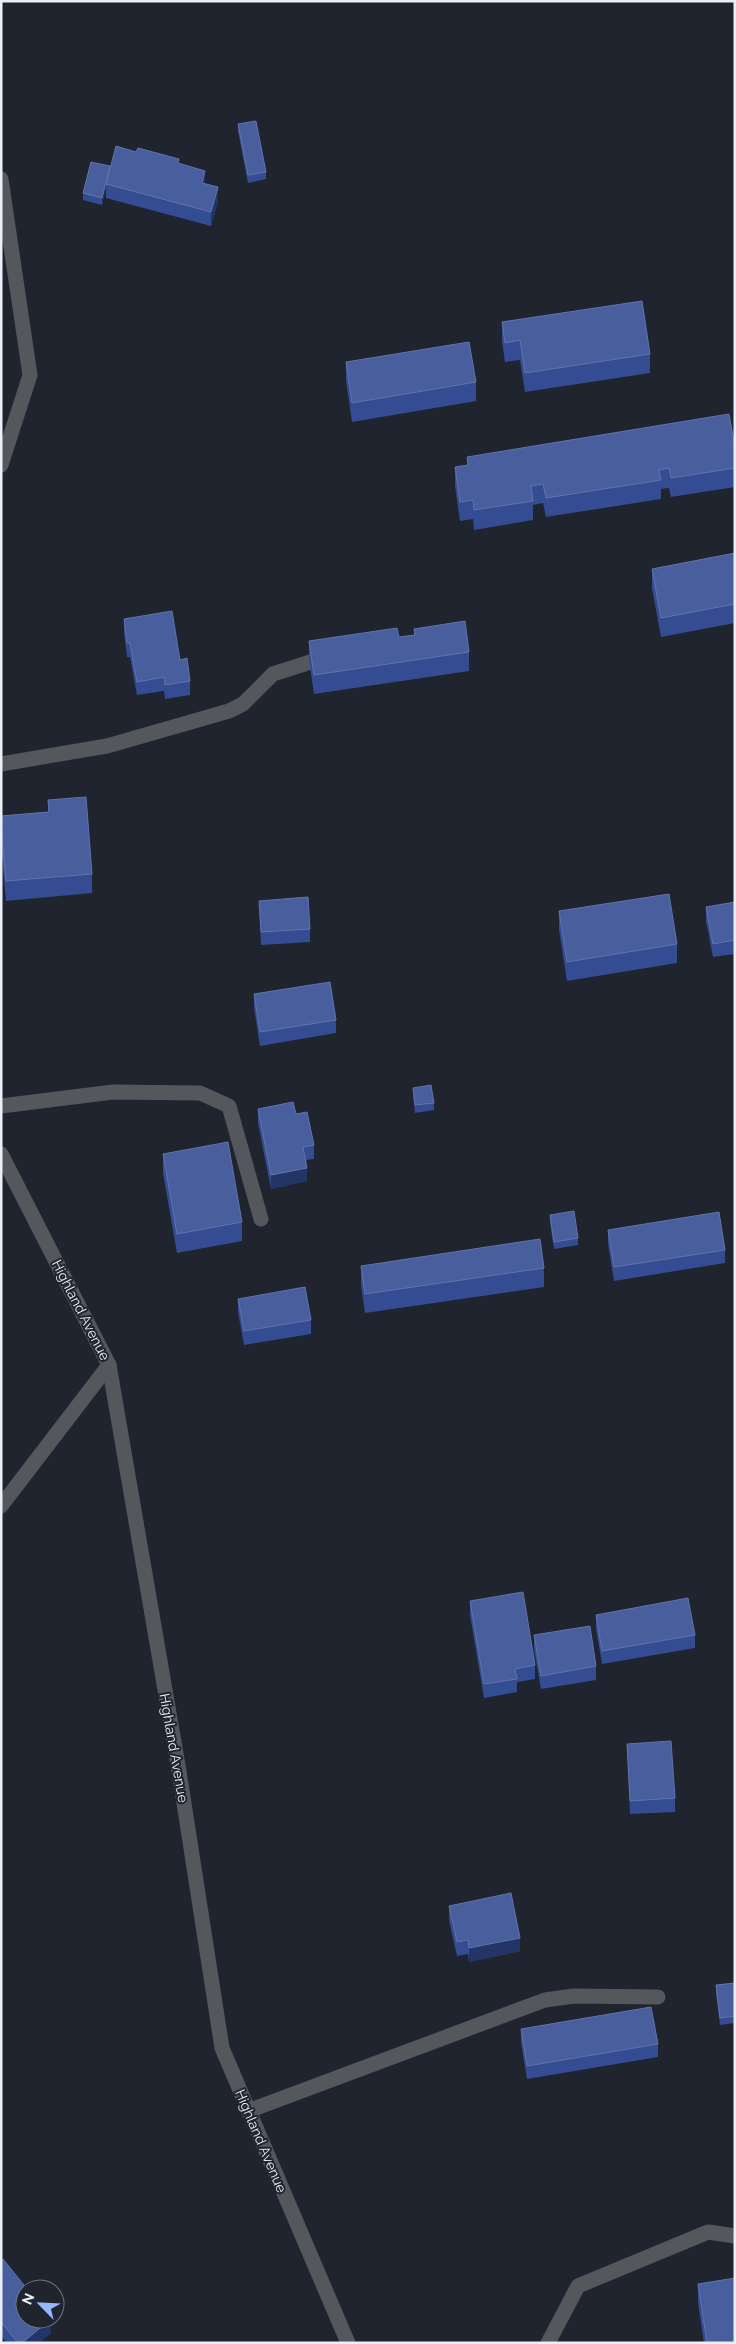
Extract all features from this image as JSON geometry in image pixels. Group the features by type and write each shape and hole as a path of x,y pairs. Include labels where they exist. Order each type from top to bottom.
{"street":[{"path":"1,180 30,375 1,465"},
{"path":"1,764 107,746 229,711 243,704 273,674 336,654"},
{"path":"1,1106 112,1092 200,1092 230,1106 261,1219"},
{"name":"Highland Avenue","path":"1,1154 109,1365 179,1771 222,2048 348,2343"},
{"path":"1,1506 109,1365"},
{"path":"248,2111 545,2000 574,1996 658,1997"},
{"path":"548,2343 578,2286 708,2232 735,2236"}],"building":[{"path":"256,121 266,172 248,175 238,124"},
{"path":"116,146 136,152 138,148 179,159 178,163 205,171 202,183 218,187 211,212 106,184"},
{"path":"91,162 110,166 102,198 83,193"},
{"path":"642,301 650,354 525,373 520,340 505,343 502,322"},
{"path":"469,342 476,382 352,403 346,362"},
{"path":"729,414 735,447 735,468 671,478 669,468 659,470 661,480 546,498 543,484 531,486 533,501 474,510 473,500 460,502 455,467 468,465 467,457"},
{"path":"735,553 735,604 661,618 652,569"},
{"path":"172,611 180,660 187,658 190,681 165,685 164,677 137,682 130,643 127,643 124,619"},
{"path":"465,621 469,652 314,675 309,641 397,628 399,637 415,635 414,629"},
{"path":"86,797 92,874 6,881 1,816 49,812 48,800"},
{"path":"669,894 677,944 567,962 559,911"},
{"path":"308,897 310,929 261,932 259,901"},
{"path":"735,902 735,940 713,944 706,907"},
{"path":"330,982 336,1020 260,1032 254,994"},
{"path":"431,1085 434,1103 415,1105 413,1088"},
{"path":"293,1102 296,1114 307,1112 314,1145 303,1147 307,1168 271,1175 258,1109"},
{"path":"228,1142 242,1222 177,1234 163,1154"},
{"path":"574,1211 578,1238 554,1242 550,1215"},
{"path":"719,1212 725,1250 614,1267 608,1230"},
{"path":"540,1239 544,1268 365,1294 361,1266"},
{"path":"305,1287 311,1320 244,1331 238,1299"},
{"path":"523,1592 535,1665 515,1669 517,1679 484,1684 470,1601"},
{"path":"688,1598 695,1635 602,1651 596,1615"},
{"path":"590,1626 596,1666 541,1676 534,1635"},
{"path":"671,1741 675,1798 630,1801 627,1744"},
{"path":"511,1893 520,1938 469,1948 468,1940 457,1942 449,1906"},
{"path":"735,1983 735,2016 720,2018 716,1985"},
{"path":"651,2007 658,2044 527,2066 521,2029"},
{"path":"3,2259 19,2279 15,2279 15,2329 39,2329 22,2343 18,2343 1,2322 1,2261"},
{"path":"735,2278 735,2343 707,2343 698,2284"}]}
